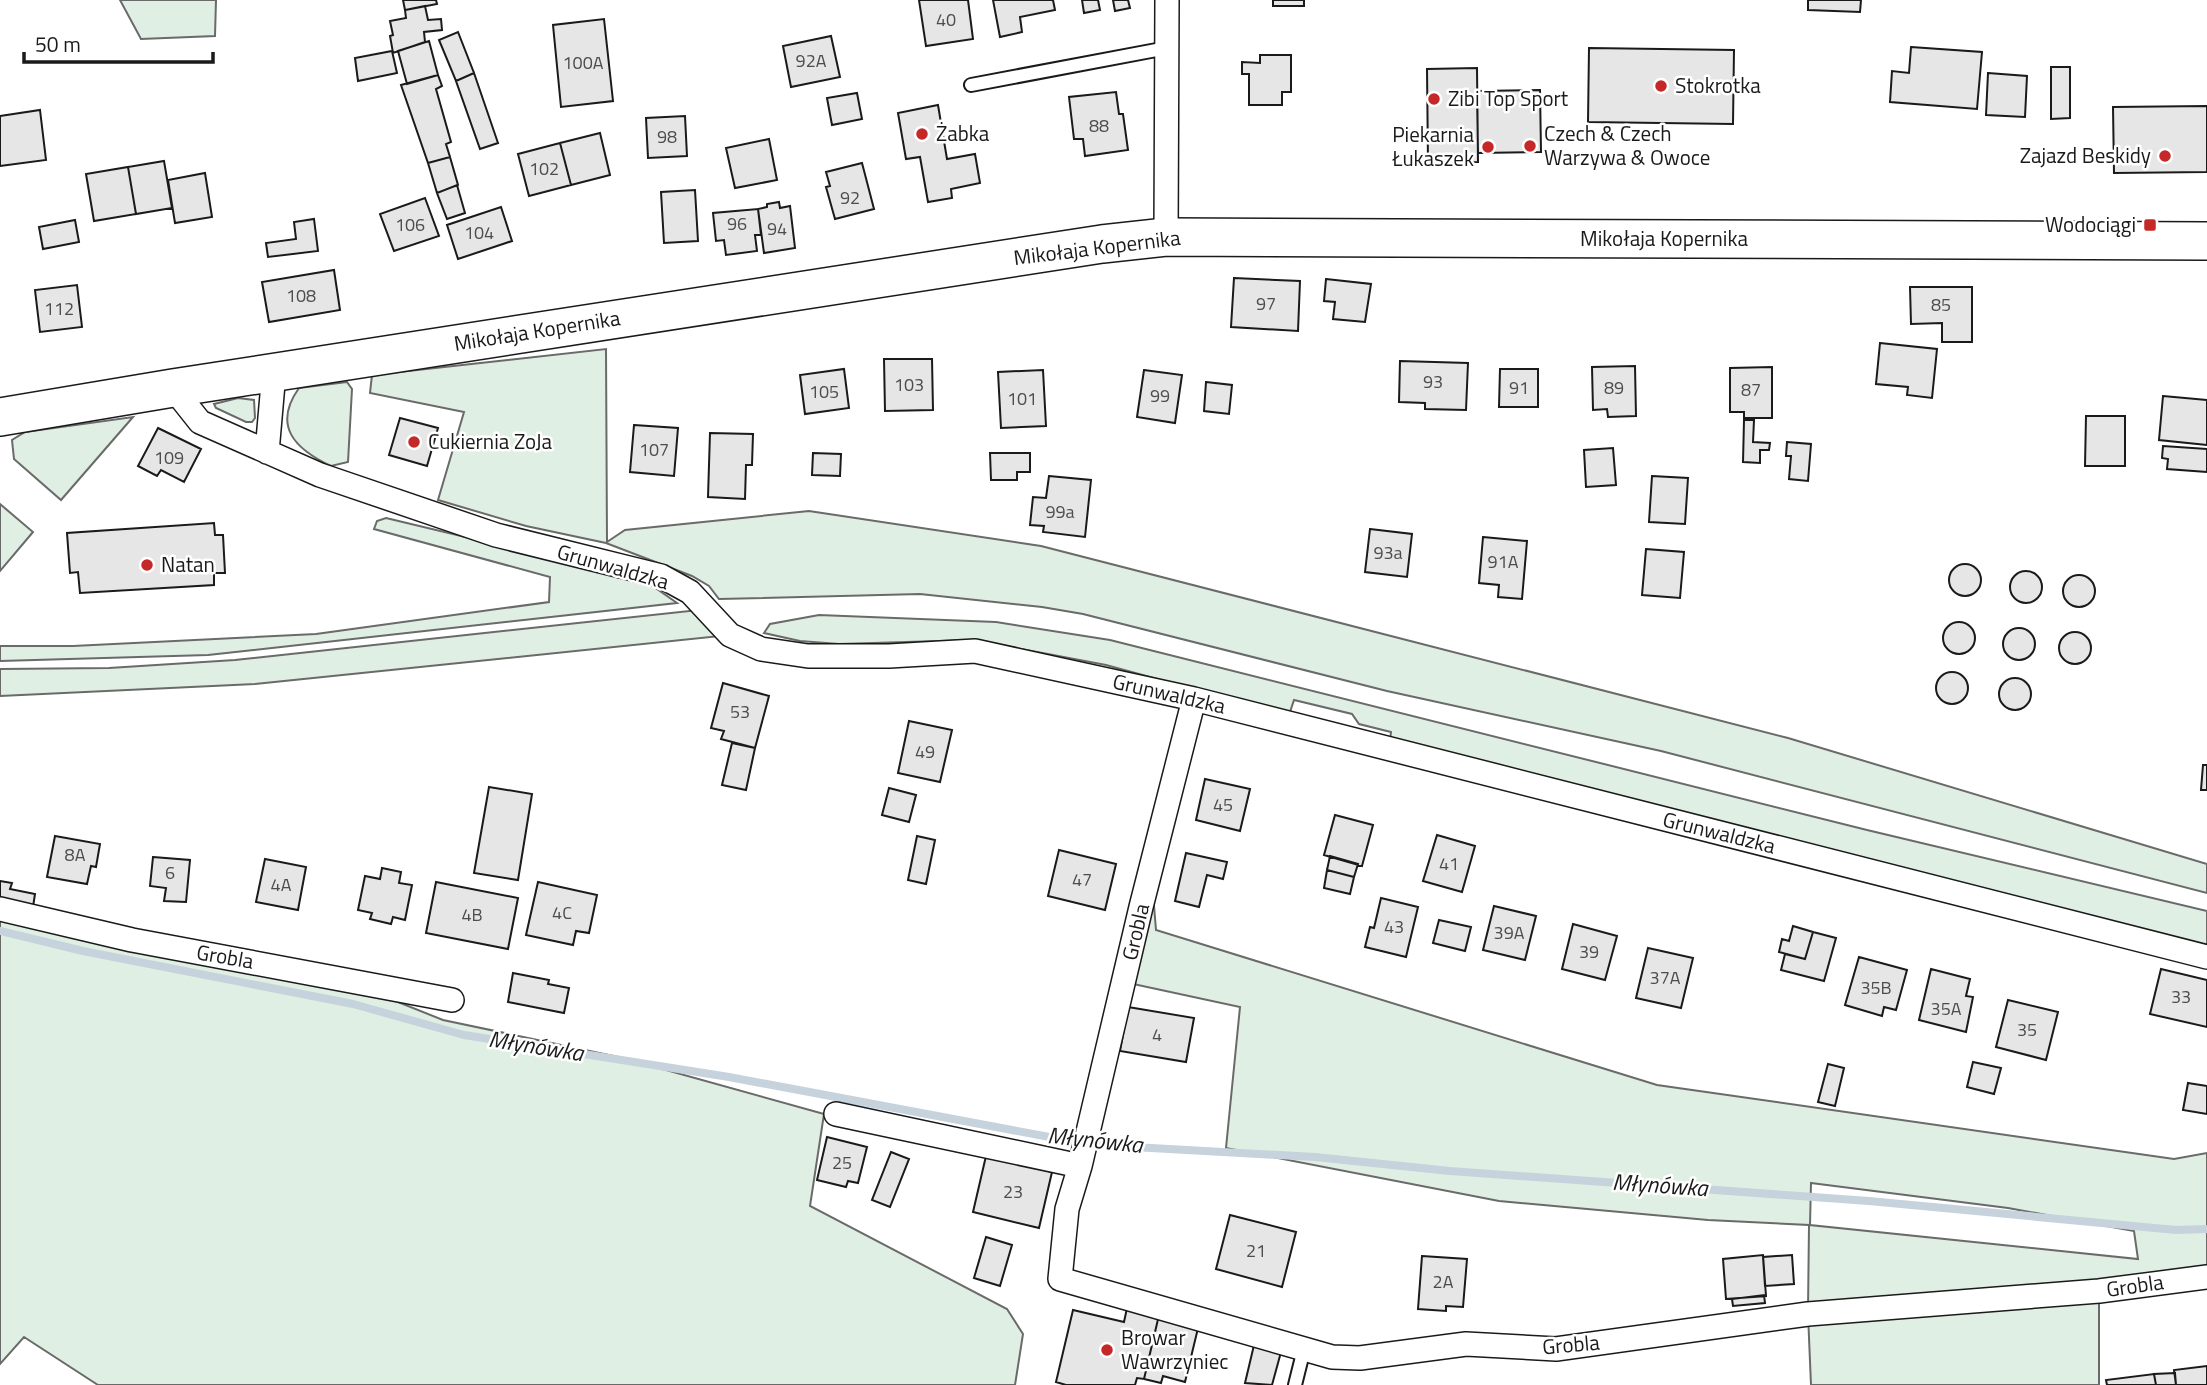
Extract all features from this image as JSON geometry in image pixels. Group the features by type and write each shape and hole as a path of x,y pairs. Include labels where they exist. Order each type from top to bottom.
{"main road":[{"name":"Mikołaja Kopernika","path":"0,417 1102,244 1166,237 2207,241"}],"street":[{"path":"1166,237 1167,0"},
{"path":"267,452 274,372"},
{"name":"Grunwaldzka","path":"173,388 200,422 320,475 496,535 661,576 690,592 730,635 761,649 808,656 889,656 975,651 1194,699 2207,957"},
{"name":"Grobla","path":"1194,699 1141,907 1080,1166 1067,1209 1060,1279 1304,1349 1332,1356 1360,1358 1466,1344 1556,1349 1808,1314 2099,1291 2207,1276"},
{"name":"Grobla","path":"0,909 132,940 452,999"},
{"path":"836,1114 1080,1166"}],"lane":[{"path":"971,85 1167,48"},
{"path":"1295,1385 1304,1349"}],"green space":[{"path":"120,0 216,0 215,36 141,39"},
{"path":"606,349 607,542 625,530 809,511 1041,546 1788,738 2207,864 2207,893 1661,751 1387,691 1083,614 920,594 719,599 709,586 692,576 606,543 526,526 438,500 464,412 370,393 372,375"},
{"path":"347,382 352,389 348,462 331,466 298,444 291,435 288,414 299,388"},
{"path":"238,398 254,400 255,418 252,422 246,422 216,408 214,404"},
{"path":"133,417 61,500 14,459 12,440 25,432"},
{"path":"0,504 33,532 0,571"},
{"path":"386,518 644,580 677,603 208,655 0,661 0,646 73,646 316,634 549,602 550,577 374,529 377,521"},
{"path":"708,609 730,635 255,684 0,696 0,669 109,668 235,660"},
{"path":"819,615 996,622 1110,640 1867,830 2207,911 2207,947 1390,741 1391,732 1359,724 1352,714 1294,700 1289,715 1106,665 972,640 839,644 800,641 764,633 770,624"},
{"path":"1151,869 1156,930 1657,1085 2174,1159 2207,1153 2207,1268 1808,1310 1809,1225 1708,1220 1499,1201 1226,1148 1240,1007 1124,982","holes":["1811,1183 2008,1208 2134,1231 2138,1259 1810,1225"]},
{"path":"0,913 393,1000 443,1020 623,1058 824,1114 810,1206 1007,1309 1023,1334 1015,1385 98,1385 24,1337 0,1364"},
{"path":"2099,1291 2099,1385 1811,1385 1808,1314"}],"building":[{"path":"403,0 436,0 437,4 405,10"},
{"path":"919,0 968,0 973,39 926,46"},
{"path":"993,0 1053,0 1055,10 1020,17 1022,32 1000,37"},
{"path":"1082,0 1098,0 1100,10 1084,13"},
{"path":"1113,0 1128,0 1130,8 1115,11"},
{"path":"1273,0 1304,0 1304,6 1273,6"},
{"path":"1808,0 1861,0 1860,12 1808,10"},
{"path":"425,6 428,20 441,19 442,30 424,32 425,42 393,53 390,21 406,18 405,10"},
{"path":"604,19 613,101 561,107 553,25"},
{"path":"458,32 474,73 456,81 439,40"},
{"path":"831,36 840,77 791,87 783,46"},
{"path":"429,41 438,75 407,84 398,51"},
{"path":"1911,47 1982,52 1977,109 1890,102 1892,71 1909,73"},
{"name":"Stokrotka","path":"1589,48 1734,50 1733,124 1588,122"},
{"path":"392,51 397,73 358,81 355,58"},
{"path":"1260,55 1291,55 1291,92 1282,92 1282,105 1249,105 1249,74 1242,74 1242,62 1260,63"},
{"path":"2051,67 2070,67 2070,118 2051,119"},
{"path":"1477,68 1478,162 1428,163 1427,69"},
{"path":"474,73 498,143 480,149 456,81"},
{"path":"1988,73 2027,76 2025,117 1986,115"},
{"path":"438,75 442,86 436,89 451,142 446,144 450,157 428,163 401,85"},
{"path":"1540,90 1541,152 1478,153 1477,91"},
{"path":"1116,92 1119,114 1123,114 1128,150 1085,156 1083,139 1074,139 1069,97"},
{"path":"857,93 862,119 832,125 827,98"},
{"name":"Żabka","path":"938,105 947,159 975,154 980,183 951,189 952,198 928,202 920,157 906,159 898,113"},
{"path":"2207,106 2207,172 2114,173 2113,107"},
{"path":"40,110 46,160 0,166 0,116"},
{"path":"685,116 687,156 648,158 646,118"},
{"path":"600,133 610,175 571,185 560,143"},
{"path":"769,139 777,180 735,188 726,148"},
{"path":"560,143 571,185 529,196 518,154"},
{"path":"450,157 458,185 437,193 428,163"},
{"path":"164,161 172,208 136,214 128,167"},
{"path":"862,163 874,209 835,219 826,187 830,186 826,172"},
{"path":"128,167 136,214 94,221 86,174"},
{"path":"205,173 212,217 175,223 168,180"},
{"path":"457,185 465,213 447,219 437,193"},
{"path":"695,190 698,241 664,243 661,192"},
{"path":"425,198 439,236 394,251 380,214"},
{"path":"779,202 780,208 790,206 795,248 764,253 758,209"},
{"path":"501,207 512,241 458,259 447,225"},
{"path":"758,209 761,235 755,235 757,251 726,255 724,240 716,241 713,213"},
{"path":"314,219 318,251 268,257 266,243 296,239 294,222"},
{"path":"75,220 79,242 43,249 39,227"},
{"path":"334,270 340,310 269,322 262,282"},
{"path":"1234,278 1300,281 1298,331 1231,327"},
{"path":"1326,279 1371,284 1365,322 1333,319 1335,302 1324,301"},
{"path":"77,285 82,327 40,332 35,290"},
{"path":"1910,287 1972,287 1972,342 1942,342 1942,323 1911,324"},
{"path":"1880,343 1937,349 1932,398 1907,395 1908,387 1876,384"},
{"path":"884,359 932,359 933,410 885,411"},
{"path":"1400,361 1468,363 1466,410 1425,409 1425,403 1399,402"},
{"path":"1635,366 1636,416 1608,417 1607,409 1593,410 1592,367"},
{"path":"1772,367 1772,418 1744,418 1744,412 1730,412 1730,368"},
{"path":"844,369 849,408 805,414 800,375"},
{"path":"1500,369 1538,369 1538,407 1499,407"},
{"path":"1043,370 1046,426 1001,428 998,372"},
{"path":"1144,370 1182,375 1175,423 1137,417"},
{"path":"1206,382 1232,385 1229,414 1204,411"},
{"path":"2163,396 2207,400 2207,445 2159,440"},
{"path":"2086,416 2125,416 2125,466 2085,466"},
{"name":"Cukiernia ZoJa","path":"400,418 438,428 427,466 389,455"},
{"path":"1744,420 1754,420 1753,442 1770,443 1769,450 1760,450 1760,463 1743,462"},
{"path":"634,425 678,428 674,476 630,472"},
{"path":"158,428 201,449 184,482 161,470 157,476 138,466"},
{"path":"710,433 753,434 752,465 746,465 745,499 708,497"},
{"path":"1787,442 1811,444 1808,481 1789,479 1791,456 1786,456"},
{"path":"2163,446 2207,449 2207,472 2167,469 2168,459 2162,458"},
{"path":"1613,448 1616,485 1586,487 1584,450"},
{"path":"813,453 841,454 840,476 812,475"},
{"path":"990,453 1030,453 1030,472 1017,472 1017,480 991,480"},
{"path":"1049,476 1091,480 1085,537 1043,532 1044,526 1030,525 1033,497 1046,498"},
{"path":"1652,476 1688,478 1685,524 1649,522"},
{"name":"Natan","path":"214,523 215,535 223,535 225,573 214,573 214,585 80,593 78,572 70,573 67,533"},
{"path":"1370,529 1412,534 1407,577 1365,572"},
{"path":"1483,537 1527,541 1522,599 1498,597 1499,585 1479,583"},
{"path":"1646,549 1684,552 1680,598 1642,595"},
{"path":"1965,564 1976,569 1981,580 1976,591 1965,596 1954,591 1949,580 1954,569"},
{"path":"2026,571 2037,576 2042,587 2037,598 2026,603 2015,598 2010,587 2015,576"},
{"path":"2079,575 2090,580 2095,591 2090,602 2079,607 2068,602 2063,591 2068,580"},
{"path":"1959,622 1970,627 1975,638 1970,649 1959,654 1948,649 1943,638 1948,627"},
{"path":"2019,628 2030,633 2035,644 2030,655 2019,660 2008,655 2003,644 2008,633"},
{"path":"2075,632 2086,637 2091,648 2086,659 2075,664 2064,659 2059,648 2064,637"},
{"path":"1952,672 1963,677 1968,688 1963,699 1952,704 1941,699 1936,688 1941,677"},
{"path":"2015,678 2026,683 2031,694 2026,705 2015,710 2004,705 1999,694 2004,683"},
{"path":"723,683 769,696 755,748 721,739 724,731 711,728"},
{"path":"909,721 952,730 940,782 898,773"},
{"path":"732,743 755,748 746,790 722,785"},
{"path":"2203,765 2207,765 2207,790 2201,790"},
{"path":"1205,779 1250,789 1240,831 1196,820"},
{"path":"489,787 532,794 518,880 474,873"},
{"path":"889,788 916,795 909,822 882,815"},
{"path":"1335,815 1373,825 1362,866 1324,855"},
{"path":"1437,835 1475,846 1462,892 1423,881"},
{"path":"55,836 100,844 96,867 91,866 87,884 47,877"},
{"path":"917,836 935,840 926,884 908,880"},
{"path":"1059,850 1116,864 1105,910 1048,896"},
{"path":"1186,853 1227,862 1223,879 1207,875 1199,907 1175,901"},
{"path":"1330,856 1358,864 1354,877 1327,870"},
{"path":"153,857 190,860 186,902 164,901 166,888 150,886"},
{"path":"265,859 306,867 298,910 256,902"},
{"path":"382,868 401,872 399,883 412,885 405,920 393,917 391,924 370,919 372,913 358,910 365,876 380,879"},
{"path":"1327,870 1354,877 1350,894 1324,888"},
{"path":"0,881 12,883 10,889 35,894 33,907 0,901"},
{"path":"436,882 518,898 508,949 426,933"},
{"path":"538,882 597,895 589,933 576,931 573,945 526,935"},
{"path":"1381,898 1418,907 1406,957 1365,947 1370,927 1374,928"},
{"path":"1494,906 1536,916 1525,960 1483,950"},
{"path":"1439,920 1471,927 1465,951 1433,943"},
{"path":"1573,924 1617,936 1605,980 1562,969"},
{"path":"1793,926 1813,932 1805,959 1779,952 1782,939 1789,941"},
{"path":"1813,932 1836,938 1824,981 1781,970 1785,954 1805,959"},
{"path":"1648,948 1693,958 1681,1008 1636,998"},
{"path":"1859,957 1907,970 1896,1010 1884,1007 1882,1016 1845,1005"},
{"path":"1931,969 1970,979 1966,996 1973,997 1966,1032 1919,1020"},
{"path":"2161,969 2207,980 2207,1027 2150,1014"},
{"path":"513,973 549,980 548,984 569,988 564,1013 508,1002"},
{"path":"2008,1000 2058,1012 2046,1060 1996,1047"},
{"path":"1128,1007 1194,1018 1186,1062 1120,1051"},
{"path":"1973,1062 2001,1068 1994,1094 1967,1087"},
{"path":"1828,1064 1844,1068 1835,1106 1818,1102"},
{"path":"2188,1083 2207,1086 2207,1114 2183,1110"},
{"path":"827,1137 867,1147 858,1183 848,1181 846,1187 817,1180"},
{"path":"891,1152 909,1159 890,1207 872,1200"},
{"path":"986,1156 1052,1172 1039,1228 973,1212"},
{"path":"1230,1215 1296,1232 1282,1287 1216,1269"},
{"path":"986,1237 1012,1245 1000,1286 974,1278"},
{"path":"1763,1255 1766,1296 1726,1299 1723,1259"},
{"path":"1792,1255 1794,1284 1765,1286 1763,1257"},
{"path":"1422,1256 1467,1259 1463,1307 1446,1306 1446,1311 1418,1309"},
{"path":"1764,1295 1765,1303 1733,1306 1732,1299"},
{"name":"Browar Wawrzyniec","path":"1127,1308 1159,1315 1144,1379 1137,1378 1135,1385 1066,1385 1056,1382 1073,1310 1124,1322"},
{"path":"1159,1315 1199,1324 1185,1382 1163,1376 1161,1383 1144,1379"},
{"path":"1254,1345 1281,1352 1272,1385 1245,1383"},
{"path":"2207,1366 2207,1385 2176,1385 2174,1370"},
{"path":"2175,1373 2176,1385 2156,1385 2154,1374"},
{"path":"2154,1374 2156,1385 2107,1385 2106,1380"}],"waterway":[{"name":"Młynówka","path":"0,931 83,951 353,1004 464,1035 729,1077 1060,1139 1133,1147 1315,1157 1450,1171 1869,1201 2176,1230 2207,1229"}],"place":[{"name":"Stokrotka","path":"1661,86"},
{"name":"Zibi Top Sport","path":"1434,99"},
{"name":"Żabka","path":"922,134"},
{"name":"Czech & Czech Warzywa & Owoce","path":"1530,146"},
{"name":"Piekarnia Łukaszek","path":"1488,147"},
{"name":"Zajazd Beskidy","path":"2165,156"},
{"name":"Wodociągi","path":"2150,225"},
{"name":"Cukiernia ZoJa","path":"414,442"},
{"name":"Natan","path":"147,565"},
{"name":"Browar Wawrzyniec","path":"1107,1350"}]}
